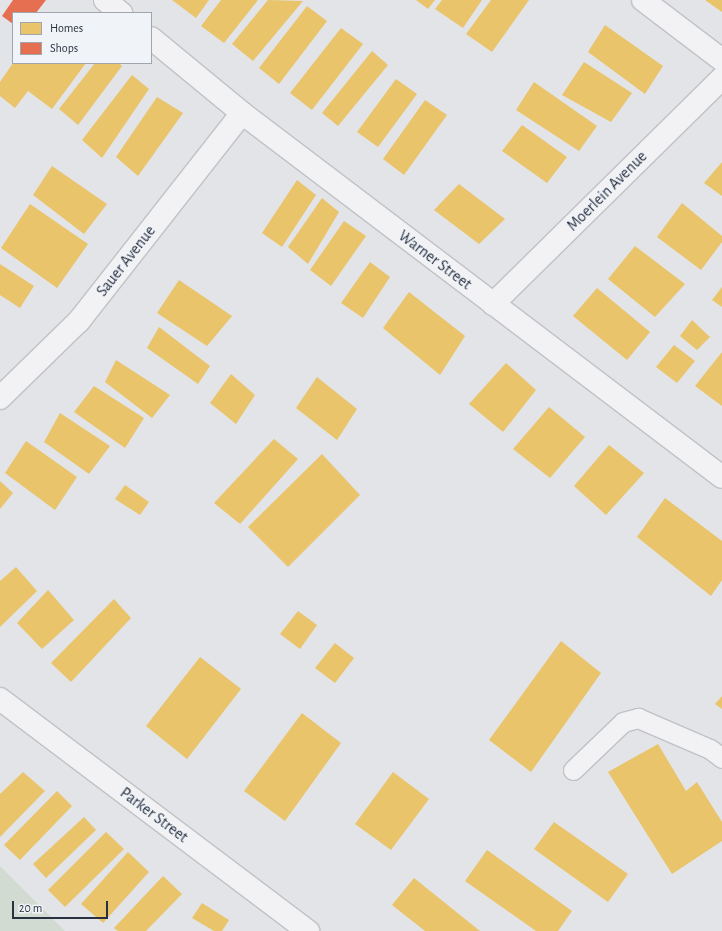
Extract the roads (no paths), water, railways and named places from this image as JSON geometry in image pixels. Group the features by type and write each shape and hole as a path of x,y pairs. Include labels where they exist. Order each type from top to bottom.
{"street":[{"path":"105,0 119,12"},
{"path":"643,0 722,60"},
{"name":"Warner Street","path":"152,39 242,113 722,477"},
{"name":"Moerlein Avenue","path":"493,304 722,78"},
{"name":"Sauer Avenue","path":"0,398 79,321 242,113"},
{"name":"Parker Street","path":"0,699 308,931"}],"lane":[{"path":"573,770 623,722 638,718 710,749 722,758"}]}
